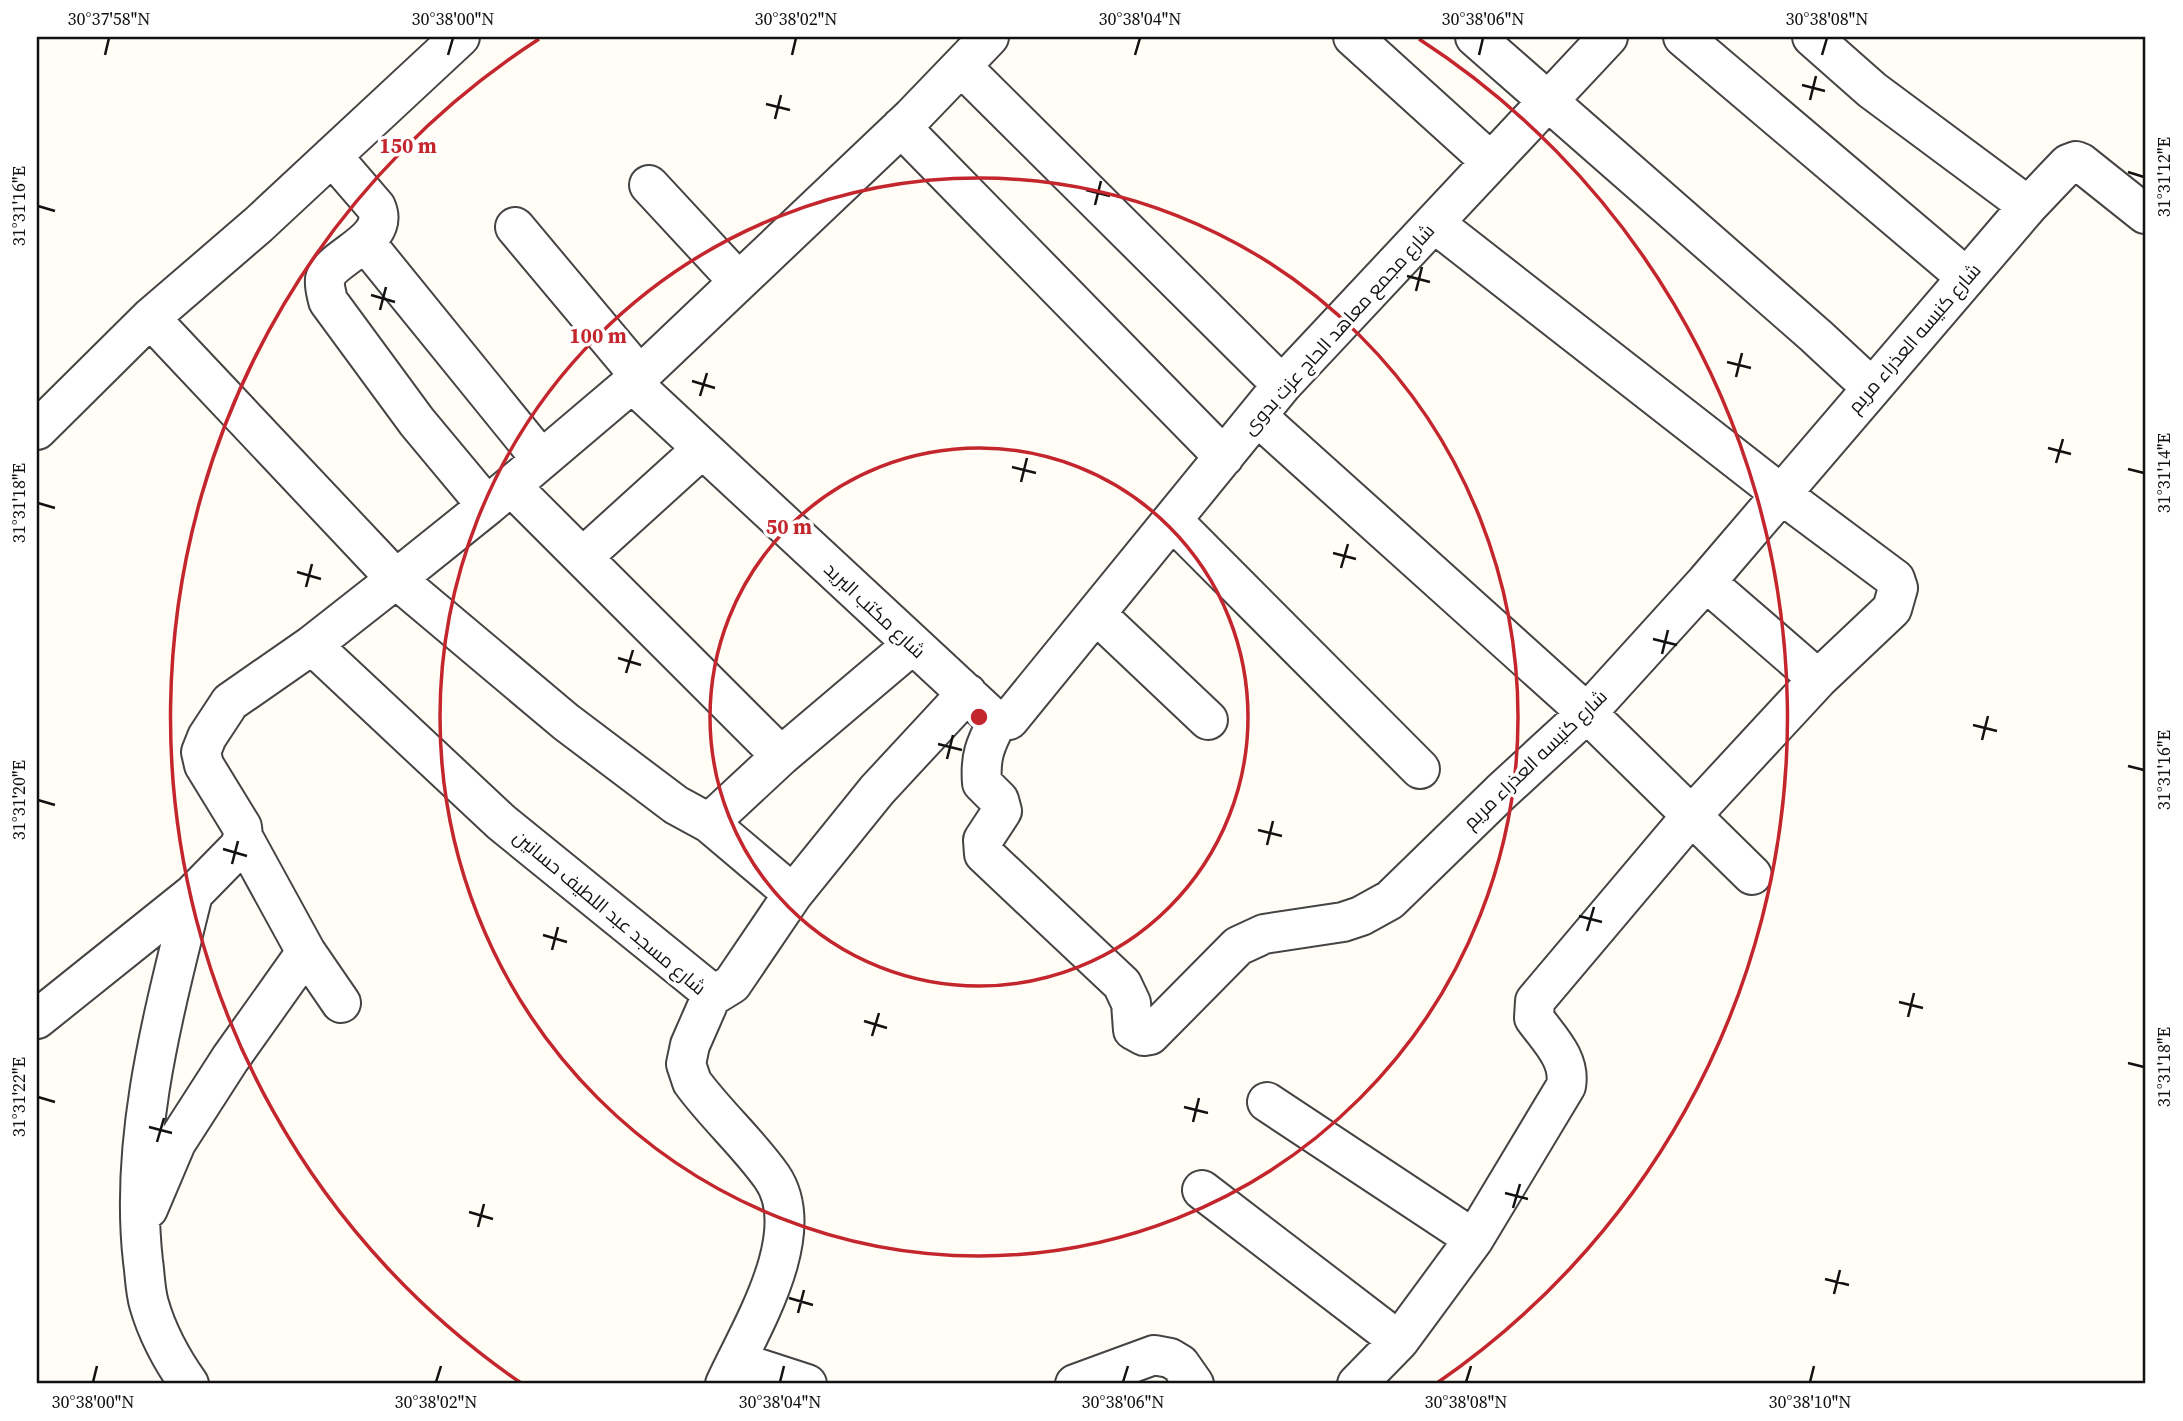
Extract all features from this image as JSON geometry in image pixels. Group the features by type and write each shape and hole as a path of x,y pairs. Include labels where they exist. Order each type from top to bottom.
{"street":[{"path":"37,430 150,318 258,225 460,37"},
{"path":"341,1003 306,952 243,837 242,827 204,765 201,752 230,702 312,645 396,579 499,496 635,379 901,127 989,37"},
{"path":"1353,37 1491,162"},
{"path":"1475,37 1872,388"},
{"path":"1683,37 1966,277"},
{"path":"1812,37 1872,90 2028,206"},
{"name":"شارع مجمع معاهد الحاج عزت بدوى","path":"997,722 1009,720 1282,385 1547,102 1593,42"},
{"path":"961,66 1282,385"},
{"path":"901,127 1224,457"},
{"path":"332,156 380,215 378,224 365,242 328,273 325,281 328,301 416,422 499,496 583,557 781,756"},
{"name":"شارع كنيسه العذراء مريم","path":"997,722 980,762 982,783 999,800 1002,811 984,840 984,854 1122,984 1131,1003 1133,1030 1144,1036 1150,1035 1238,946 1264,934 1343,922 1361,916 1390,900 1587,713 1706,582 1966,277 2068,164 2076,161 2081,163 2145,214"},
{"path":"649,185 738,281"},
{"path":"1357,1384 1399,1341 1474,1239 1566,1086 1569,1073 1565,1062 1534,1018 1535,1001 1692,816 1818,679 1892,609 1898,588 1895,579 1781,494 1434,223"},
{"name":"شارع مكتب البريد","path":"515,227 635,379 702,449 997,722"},
{"path":"365,242 541,459"},
{"path":"150,318 396,579 595,745 676,806 709,822 793,894"},
{"path":"1257,416 1587,713 1752,875"},
{"path":"583,557 702,449"},
{"path":"1172,520 1420,769"},
{"path":"1706,582 1818,679"},
{"path":"1096,614 1208,720"},
{"name":"شارع مسجد عبد اللطيف حسانين","path":"312,645 501,822 708,990 711,997 690,1045 686,1064 692,1082 773,1179 782,1206 783,1244 772,1285 730,1373"},
{"path":"709,822 781,756 912,645"},
{"path":"711,997 732,984 793,894 877,790 967,693"},
{"path":"37,1019 193,894 239,847 243,837"},
{"path":"189,1384 173,1362 148,1303 139,1228 142,1150 162,1023 193,894"},
{"path":"139,1228 176,1143 230,1059 306,952"},
{"path":"1267,1102 1474,1239"},
{"path":"1202,1190 1399,1341"},
{"path":"1075,1384 1154,1355 1170,1358 1181,1364 1194,1384"},
{"path":"730,1373 807,1384"}]}
